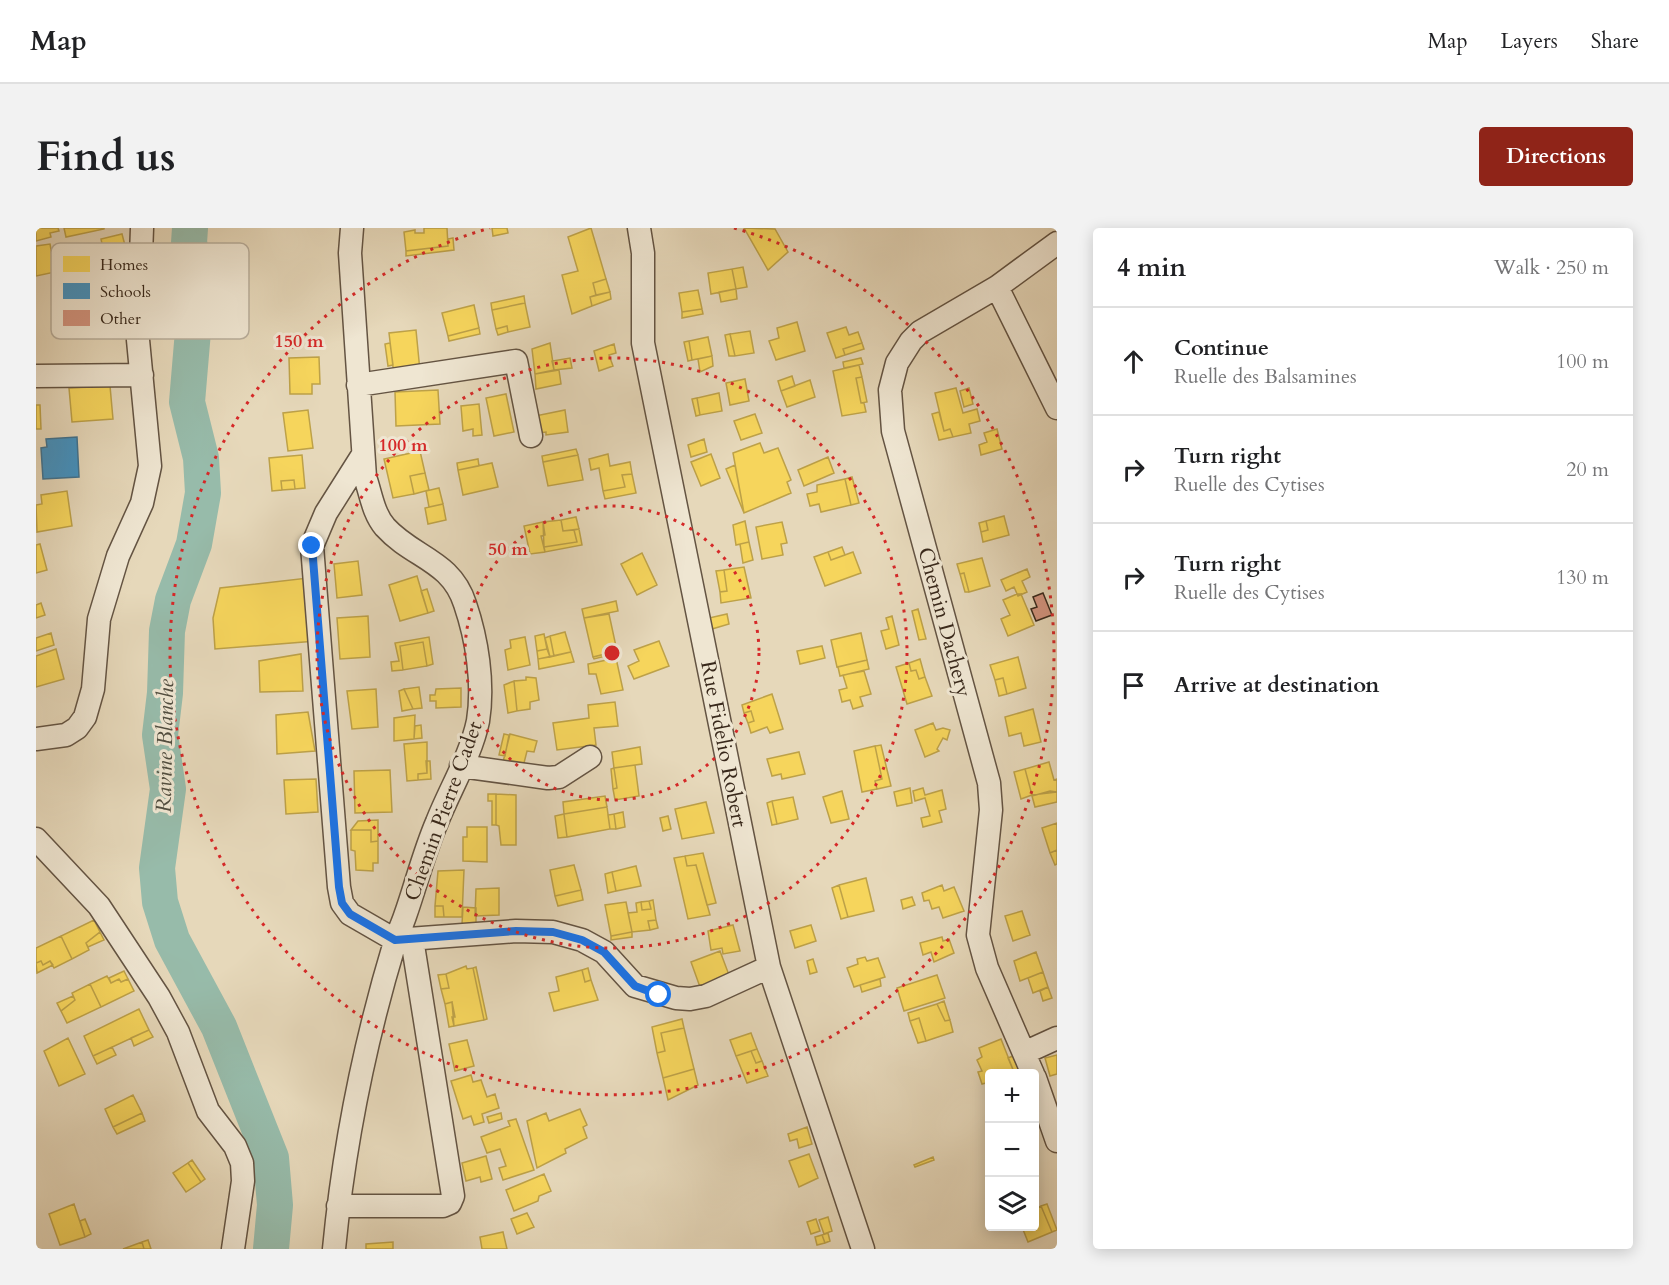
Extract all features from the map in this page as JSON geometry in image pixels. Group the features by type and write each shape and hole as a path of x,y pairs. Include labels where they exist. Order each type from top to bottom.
{"street":[{"path":"141,243 142,228"},
{"name":"Chemin Pierre Cadet","path":"334,1249 338,1206 356,1097 404,940 436,824 478,721 480,698 477,656 465,604 456,583 448,573 385,526 374,509 365,477 350,254 352,228"},
{"name":"Rue Fidelio Robert","path":"639,228 644,253 643,343 769,967 863,1249"},
{"name":"Chemin Dachery","path":"1031,1069 981,952 978,918 988,859 991,810 989,783 893,431 890,390 897,363 920,332 996,287 1057,243"},
{"path":"996,287 1057,408"},
{"path":"36,739 66,735 77,728 90,704 99,619 118,556 142,503 150,466 138,339"},
{"path":"358,385 516,361 531,436"},
{"path":"36,376 142,375"},
{"path":"362,456 326,513 312,546 342,903 350,914 404,940 516,931 553,932 582,940 604,952 635,986 659,995 690,999 723,990 769,967"},
{"path":"461,766 548,778 559,777 590,757"},
{"path":"36,839 99,906 159,997 178,1032 208,1111 235,1146 243,1163 243,1181 232,1249"},
{"path":"338,1206 443,1206 450,1203 453,1196 404,940"},
{"path":"1024,1053 1057,1038"},
{"path":"1039,1089 1057,1141"}],"building: Homes":[{"path":"36,228 58,228 59,231 50,233 51,237 36,241"},
{"path":"64,228 104,228 104,229 66,237"},
{"path":"424,228 447,228 448,246 406,251 404,232 415,230 415,233 424,233"},
{"path":"492,228 507,228 508,233 493,236"},
{"path":"591,228 606,279 593,283 596,295 590,297 592,306 572,314 562,275 578,271 568,237"},
{"path":"744,228 775,229 788,252 768,270"},
{"path":"122,234 124,243 102,243 101,239"},
{"path":"453,238 454,250 406,256 406,251 448,246 448,239"},
{"path":"50,244 51,273 36,276 36,246"},
{"path":"743,267 747,287 736,289 732,269"},
{"path":"732,269 736,289 711,294 708,273"},
{"path":"606,279 610,292 596,295 593,283"},
{"path":"736,289 737,299 721,302 719,292"},
{"path":"698,290 702,309 682,312 679,293"},
{"path":"610,292 611,299 592,306 590,297"},
{"path":"524,296 525,303 492,310 491,303"},
{"path":"525,303 530,327 508,332 507,326 496,329 492,310"},
{"path":"474,305 479,328 448,336 442,313"},
{"path":"702,309 703,314 682,318 682,312"},
{"path":"797,322 805,351 776,360 769,341 779,338 777,328"},
{"path":"507,326 508,332 498,335 496,329"},
{"path":"846,327 849,335 858,332 862,343 843,349 845,355 836,358 827,333"},
{"path":"479,328 480,334 449,341 448,336"},
{"path":"416,330 420,371 394,375 389,333"},
{"path":"750,331 754,353 735,356 730,334"},
{"path":"730,334 735,356 729,356 725,335"},
{"path":"708,337 712,356 692,360 689,341"},
{"path":"689,341 692,360 688,361 684,342"},
{"path":"390,343 393,365 388,366 385,344"},
{"path":"550,343 554,370 535,374 532,349"},
{"path":"862,343 864,349 845,355 843,349"},
{"path":"614,344 616,353 609,355 613,366 599,371 594,351"},
{"path":"712,356 713,366 700,372 698,359"},
{"path":"319,357 320,384 312,384 312,394 290,394 289,358"},
{"path":"570,358 572,368 554,370 552,361"},
{"path":"861,358 863,364 844,368 843,362"},
{"path":"859,365 862,377 856,378 861,403 864,403 866,412 842,416 833,371"},
{"path":"559,370 561,384 536,389 535,374"},
{"path":"792,376 795,386 781,391 778,381"},
{"path":"862,377 867,402 861,403 856,378"},
{"path":"745,379 749,401 730,405 726,383"},
{"path":"810,380 815,397 787,407 781,391"},
{"path":"86,382 110,386 113,419 72,422 69,388 86,387"},
{"path":"956,388 963,413 977,409 980,421 969,424 971,433 953,437 950,429 944,431 935,393"},
{"path":"969,388 973,404 964,407 960,391"},
{"path":"438,390 440,424 396,426 395,392"},
{"path":"719,393 722,411 700,415 697,398"},
{"path":"506,394 514,432 494,436 486,398"},
{"path":"697,398 700,415 696,416 692,399"},
{"path":"479,404 482,435 473,436 473,429 463,431 461,406"},
{"path":"36,405 40,405 41,429 36,429"},
{"path":"308,410 313,448 288,451 283,413"},
{"path":"565,410 568,432 546,435 546,432 537,433 535,416"},
{"path":"939,412 944,431 950,429 953,437 939,440 932,414"},
{"path":"755,414 762,433 741,440 734,421"},
{"path":"997,429 1002,449 981,455 979,445 987,442 984,433"},
{"path":"704,439 707,452 691,457 688,445"},
{"path":"760,443 764,453 778,448 791,480 787,482 791,493 744,513 733,453"},
{"path":"576,449 578,455 543,462 542,456"},
{"path":"420,451 425,473 410,476 414,494 393,498 384,459"},
{"path":"608,454 610,466 630,462 632,474 622,475 625,487 603,491 599,468 591,470 589,459"},
{"path":"711,454 720,478 701,486 691,462"},
{"path":"302,455 305,488 295,489 294,480 281,481 282,490 272,491 269,458"},
{"path":"578,455 583,480 548,486 543,462"},
{"path":"828,457 834,473 804,486 798,470"},
{"path":"478,459 479,466 458,470 457,463"},
{"path":"492,463 498,487 463,495 458,470"},
{"path":"735,465 744,513 726,469"},
{"path":"425,473 429,490 414,494 410,476"},
{"path":"632,474 636,493 605,499 603,491 625,487 622,475"},
{"path":"852,477 859,503 851,505 845,479"},
{"path":"845,479 851,505 821,512 819,504 810,506 807,494 817,492 817,485"},
{"path":"294,480 295,489 282,490 281,481"},
{"path":"439,488 443,504 429,507 426,491"},
{"path":"67,491 72,526 37,532 36,505 42,504 41,495"},
{"path":"443,504 446,520 428,524 425,508"},
{"path":"1004,516 1009,535 983,542 981,532 988,530 986,521"},
{"path":"576,517 579,529 563,531 561,520"},
{"path":"561,520 563,531 574,530 577,542 544,547 543,522"},
{"path":"745,521 749,542 736,545 733,525"},
{"path":"986,521 988,530 981,532 979,523"},
{"path":"543,522 545,535 541,536 545,552 530,554 524,526"},
{"path":"782,522 787,543 781,544 783,555 762,559 756,527"},
{"path":"579,529 582,545 545,552 544,547 577,542 574,530"},
{"path":"749,542 753,560 743,563 740,544"},
{"path":"40,544 47,570 36,573 36,545"},
{"path":"842,547 845,555 831,560 828,552"},
{"path":"828,552 831,560 853,552 861,573 825,586 814,557"},
{"path":"642,553 657,585 637,595 621,564"},
{"path":"982,558 990,586 969,592 964,573 960,574 957,564"},
{"path":"358,561 362,595 337,598 334,564"},
{"path":"744,567 751,598 721,603 720,592 727,591 724,570"},
{"path":"1027,569 1030,577 1022,581 1027,592 1018,596 1014,587 1006,591 1001,580"},
{"path":"724,570 727,591 720,592 716,571"},
{"path":"964,573 969,592 965,592 960,574"},
{"path":"417,576 428,613 400,621 389,585"},
{"path":"308,578 316,641 215,649 213,618 220,588"},
{"path":"427,589 434,611 428,613 421,591"},
{"path":"1021,594 1034,625 1008,636 1001,619 1010,615 1003,600"},
{"path":"616,601 618,611 584,618 582,609"},
{"path":"41,603 45,615 36,618 36,605"},
{"path":"918,609 926,639 919,640 912,611"},
{"path":"609,614 617,651 593,657 584,618"},
{"path":"727,614 729,624 712,629 709,618"},
{"path":"368,616 370,657 340,659 337,618"},
{"path":"892,616 899,645 886,649 881,631 889,629 886,618"},
{"path":"565,632 571,652 554,656 550,636"},
{"path":"51,633 54,645 36,651 36,638"},
{"path":"861,633 867,660 837,667 831,640"},
{"path":"544,634 547,649 537,651 535,636"},
{"path":"550,636 554,656 550,657 545,638"},
{"path":"429,637 433,664 427,666 423,642 400,646 403,670 392,671 391,662 399,661 395,643"},
{"path":"525,637 530,665 508,670 505,650 511,648 510,640"},
{"path":"659,641 669,666 634,679 628,666 639,661 634,650"},
{"path":"423,642 427,666 403,670 400,646"},
{"path":"822,646 825,658 800,664 797,651"},
{"path":"56,649 64,679 36,687 36,656"},
{"path":"547,649 550,657 538,659 537,651"},
{"path":"617,651 618,653 594,659 593,657"},
{"path":"571,652 574,662 539,669 538,659"},
{"path":"301,654 303,691 260,692 259,661"},
{"path":"1018,657 1026,688 1007,694 1003,678 995,680 990,665"},
{"path":"616,658 623,690 601,694 596,674 589,674 588,664"},
{"path":"920,659 925,677 919,679 916,670 911,671 909,663"},
{"path":"867,660 869,669 840,676 838,667"},
{"path":"909,663 911,671 916,670 919,679 925,677 932,696 907,704 896,667"},
{"path":"864,671 871,694 860,697 863,706 853,709 850,700 842,702 839,690 847,688 843,675"},
{"path":"526,677 536,678 539,700 530,702 530,709 517,711 514,681 526,680"},
{"path":"1003,678 1007,694 999,696 995,680"},
{"path":"514,681 517,711 508,713 504,685"},
{"path":"419,687 422,708 413,709 404,689"},
{"path":"461,688 461,707 436,708 436,701 430,701 430,695 435,695 436,689"},
{"path":"376,689 378,727 352,729 347,691"},
{"path":"404,689 413,709 402,711 399,691"},
{"path":"772,694 783,729 770,733 767,727 751,733 748,723 754,721 751,711 744,713 742,705"},
{"path":"615,702 618,726 594,728 596,745 557,750 553,723 589,718 588,705"},
{"path":"1033,709 1041,742 1024,746 1021,733 1009,736 1005,717"},
{"path":"751,711 754,721 748,723 744,713"},
{"path":"308,712 315,751 277,754 276,715"},
{"path":"415,715 414,739 394,741 394,718"},
{"path":"933,723 936,730 943,728 950,730 947,740 943,738 937,749 939,751 925,757 915,730"},
{"path":"421,725 422,738 414,739 415,726"},
{"path":"504,734 509,735 505,756 499,755"},
{"path":"510,734 537,741 534,752 527,751 522,771 502,766"},
{"path":"427,742 427,773 418,774 418,780 407,781 404,744"},
{"path":"881,745 891,786 877,789 875,781 882,779 875,746"},
{"path":"875,746 882,779 875,781 877,789 862,792 854,751"},
{"path":"640,747 642,764 614,768 612,752"},
{"path":"799,752 805,774 782,779 781,774 772,776 767,759"},
{"path":"426,761 430,761 431,779 418,780 418,774 427,773"},
{"path":"1049,762 1054,780 1057,779 1057,792 1032,795 1025,769"},
{"path":"635,765 639,796 615,800 613,789 617,788 614,768"},
{"path":"614,768 617,788 613,789 611,769"},
{"path":"1025,769 1032,795 1021,799 1014,772"},
{"path":"390,770 392,812 355,813 354,771"},
{"path":"316,779 318,812 286,814 284,780"},
{"path":"910,788 912,803 897,806 894,792"},
{"path":"923,788 925,795 942,790 946,809 939,811 942,822 923,827 921,818 930,816 925,798 915,801 913,791"},
{"path":"842,791 849,819 831,823 823,797"},
{"path":"1050,791 1057,792 1057,802 1035,807 1032,796"},
{"path":"488,794 496,794 496,825 492,825 492,801 488,801"},
{"path":"496,794 516,795 516,845 501,845 499,826 496,825"},
{"path":"605,796 607,807 564,814 563,802"},
{"path":"793,797 798,819 777,824 772,801"},
{"path":"772,801 777,824 772,825 767,803"},
{"path":"706,802 714,833 682,839 675,809"},
{"path":"607,807 610,829 567,837 564,814"},
{"path":"623,812 625,827 616,829 614,814"},
{"path":"564,814 567,837 558,838 555,816"},
{"path":"614,814 616,829 610,829 608,815"},
{"path":"668,816 671,829 663,831 660,818"},
{"path":"378,820 378,841 371,842 371,830 351,830 358,821"},
{"path":"1057,823 1057,850 1050,853 1042,828"},
{"path":"467,827 487,827 487,862 463,861 463,837 467,837"},
{"path":"351,830 371,830 371,842 378,841 378,863 373,863 373,871 356,870 355,851 351,850"},
{"path":"1057,850 1057,864 1055,865 1050,853"},
{"path":"703,853 716,903 707,905 696,865 687,866 685,856"},
{"path":"685,856 687,866 696,865 710,915 688,919 674,858"},
{"path":"574,865 581,890 555,896 550,870"},
{"path":"636,866 641,886 616,891 612,872"},
{"path":"464,870 462,917 444,917 443,906 435,906 438,871"},
{"path":"612,872 616,891 608,893 605,874"},
{"path":"866,878 874,911 848,917 839,885"},
{"path":"839,885 848,917 841,919 832,888"},
{"path":"942,885 944,891 954,887 964,911 943,918 939,907 932,909 929,900 924,901 922,893"},
{"path":"499,888 499,915 475,916 476,889"},
{"path":"581,890 583,900 558,906 555,896"},
{"path":"912,897 915,905 903,909 901,900"},
{"path":"653,900 656,920 648,921 650,930 632,932 628,913 637,912 636,903 641,902 642,910 651,909 649,901"},
{"path":"649,901 651,909 642,910 641,902"},
{"path":"626,902 632,932 611,936 605,905"},
{"path":"435,906 443,906 444,917 435,917"},
{"path":"463,907 476,908 476,923 462,924"},
{"path":"1022,911 1030,935 1013,941 1005,916"},
{"path":"94,920 100,932 86,943 89,950 72,959 61,936"},
{"path":"656,920 658,928 650,930 648,921"},
{"path":"733,925 740,951 723,954 722,948 711,950 708,931"},
{"path":"811,925 816,941 795,948 790,931"},
{"path":"100,932 104,940 88,947 86,943"},
{"path":"632,932 632,937 611,940 611,936"},
{"path":"61,936 72,959 54,968 50,961 43,965 41,961 36,963 36,948"},
{"path":"942,937 943,941 949,939 954,953 934,962 931,952 923,955 920,943"},
{"path":"720,951 729,975 700,987 691,962"},
{"path":"1036,952 1043,972 1020,981 1014,961"},
{"path":"865,957 867,961 878,958 885,977 854,987 847,968 858,964 857,959"},
{"path":"813,959 817,972 810,974 807,961"},
{"path":"41,961 43,965 50,961 53,965 37,973 36,963"},
{"path":"466,966 467,969 473,968 484,1020 454,1026 452,1002 445,1004 441,989 449,988 446,974"},
{"path":"476,967 487,1019 484,1020 473,968"},
{"path":"588,968 591,980 585,982 582,970"},
{"path":"582,970 585,982 591,980 598,1000 554,1011 549,993 559,991 556,977"},
{"path":"124,971 128,979 121,982 119,979 111,983 109,978"},
{"path":"1043,972 1048,987 1033,993 1028,978"},
{"path":"446,974 449,988 441,989 438,975"},
{"path":"937,975 945,998 904,1011 897,988"},
{"path":"107,976 111,983 119,979 121,982 128,979 134,991 101,1007 90,984"},
{"path":"880,979 881,986 862,992 860,985"},
{"path":"90,984 101,1007 67,1023 61,1011 75,1000 72,993"},
{"path":"1048,987 1052,998 1043,1001 1040,991"},
{"path":"73,996 75,1000 61,1011 57,1003"},
{"path":"944,1001 950,1020 945,1021 937,1004"},
{"path":"452,1002 454,1026 449,1027 445,1004"},
{"path":"937,1004 945,1021 950,1020 953,1032 926,1041 919,1018 910,1021 908,1013"},
{"path":"139,1009 149,1030 93,1056 84,1036"},
{"path":"919,1018 926,1041 918,1043 910,1021"},
{"path":"682,1019 684,1028 661,1033 665,1051 657,1053 652,1027"},
{"path":"684,1028 694,1069 663,1078 657,1053 665,1051 661,1033"},
{"path":"149,1030 153,1037 134,1046 131,1038"},
{"path":"751,1033 757,1049 736,1056 730,1040"},
{"path":"68,1038 85,1074 59,1086 44,1051"},
{"path":"1001,1039 1013,1069 985,1069 985,1083 982,1084 978,1072 982,1071 977,1060 982,1057 979,1048"},
{"path":"467,1040 474,1066 455,1071 449,1044"},
{"path":"112,1047 116,1055 97,1064 93,1056"},
{"path":"757,1049 762,1061 756,1063 751,1051"},
{"path":"751,1051 756,1063 762,1061 768,1076 747,1083 736,1056"},
{"path":"1057,1055 1057,1074 1050,1076 1045,1058"},
{"path":"1013,1056 1019,1069 1013,1069 1008,1058"},
{"path":"694,1069 698,1085 668,1100 663,1078"},
{"path":"471,1075 473,1082 481,1080 487,1097 495,1094 499,1108 482,1114 484,1122 474,1125 471,1116 463,1119 451,1081"},
{"path":"133,1095 142,1113 113,1127 105,1109"},
{"path":"580,1109 587,1125 583,1127 587,1138 565,1149 566,1153 537,1168 527,1121 546,1113 549,1121"},
{"path":"142,1113 145,1121 117,1134 113,1127"},
{"path":"501,1113 502,1119 489,1123 487,1117"},
{"path":"516,1119 534,1170 503,1180 499,1168 506,1166 500,1149 487,1153 481,1137 510,1126 508,1121"},
{"path":"807,1127 812,1144 799,1148 797,1139 790,1141 788,1134"},
{"path":"809,1154 818,1178 799,1187 789,1161"},
{"path":"486,1156 492,1179 481,1182 480,1177 466,1181 462,1163"},
{"path":"933,1157 934,1160 915,1167 914,1165"},
{"path":"192,1160 205,1179 201,1182 188,1163"},
{"path":"188,1163 201,1182 186,1192 173,1173"},
{"path":"544,1174 551,1191 539,1196 538,1201 514,1211 506,1190"},
{"path":"74,1204 85,1237 60,1245 49,1214"},
{"path":"1047,1204 1057,1230 1052,1232 1041,1206"},
{"path":"1041,1206 1052,1232 1028,1242 1024,1231 1039,1231 1039,1207"},
{"path":"527,1213 534,1227 517,1234 511,1219"},
{"path":"828,1217 832,1231 824,1234 819,1220"},
{"path":"85,1219 91,1234 85,1237 80,1221"},
{"path":"816,1219 820,1231 811,1234 807,1222"},
{"path":"503,1232 507,1249 482,1249 480,1237"},
{"path":"828,1233 830,1241 825,1243 822,1235"},
{"path":"822,1235 825,1243 817,1245 815,1237"},
{"path":"148,1240 151,1249 144,1249 142,1242"},
{"path":"142,1242 144,1249 123,1249"},
{"path":"393,1242 393,1249 366,1249 366,1244"}],"building: Schools":[{"path":"77,437 79,477 43,479 41,448 47,447 46,439"}],"building: Other":[{"path":"1043,593 1052,615 1036,621 1031,609 1037,607 1033,597"}],"waterway":[{"name":"Ravine Blanche","path":"189,243 190,228"},
{"name":"Ravine Blanche","path":"192,339 187,402 201,458 203,493 194,544 173,600 167,631 165,693 160,735 168,789 157,868 160,902 172,940 219,1027 271,1158 275,1205 271,1249"}],"route":[{"path":"312,546 339,887 342,903 350,914 395,940 516,931 553,932 582,940 604,952 635,986 659,995"}]}
